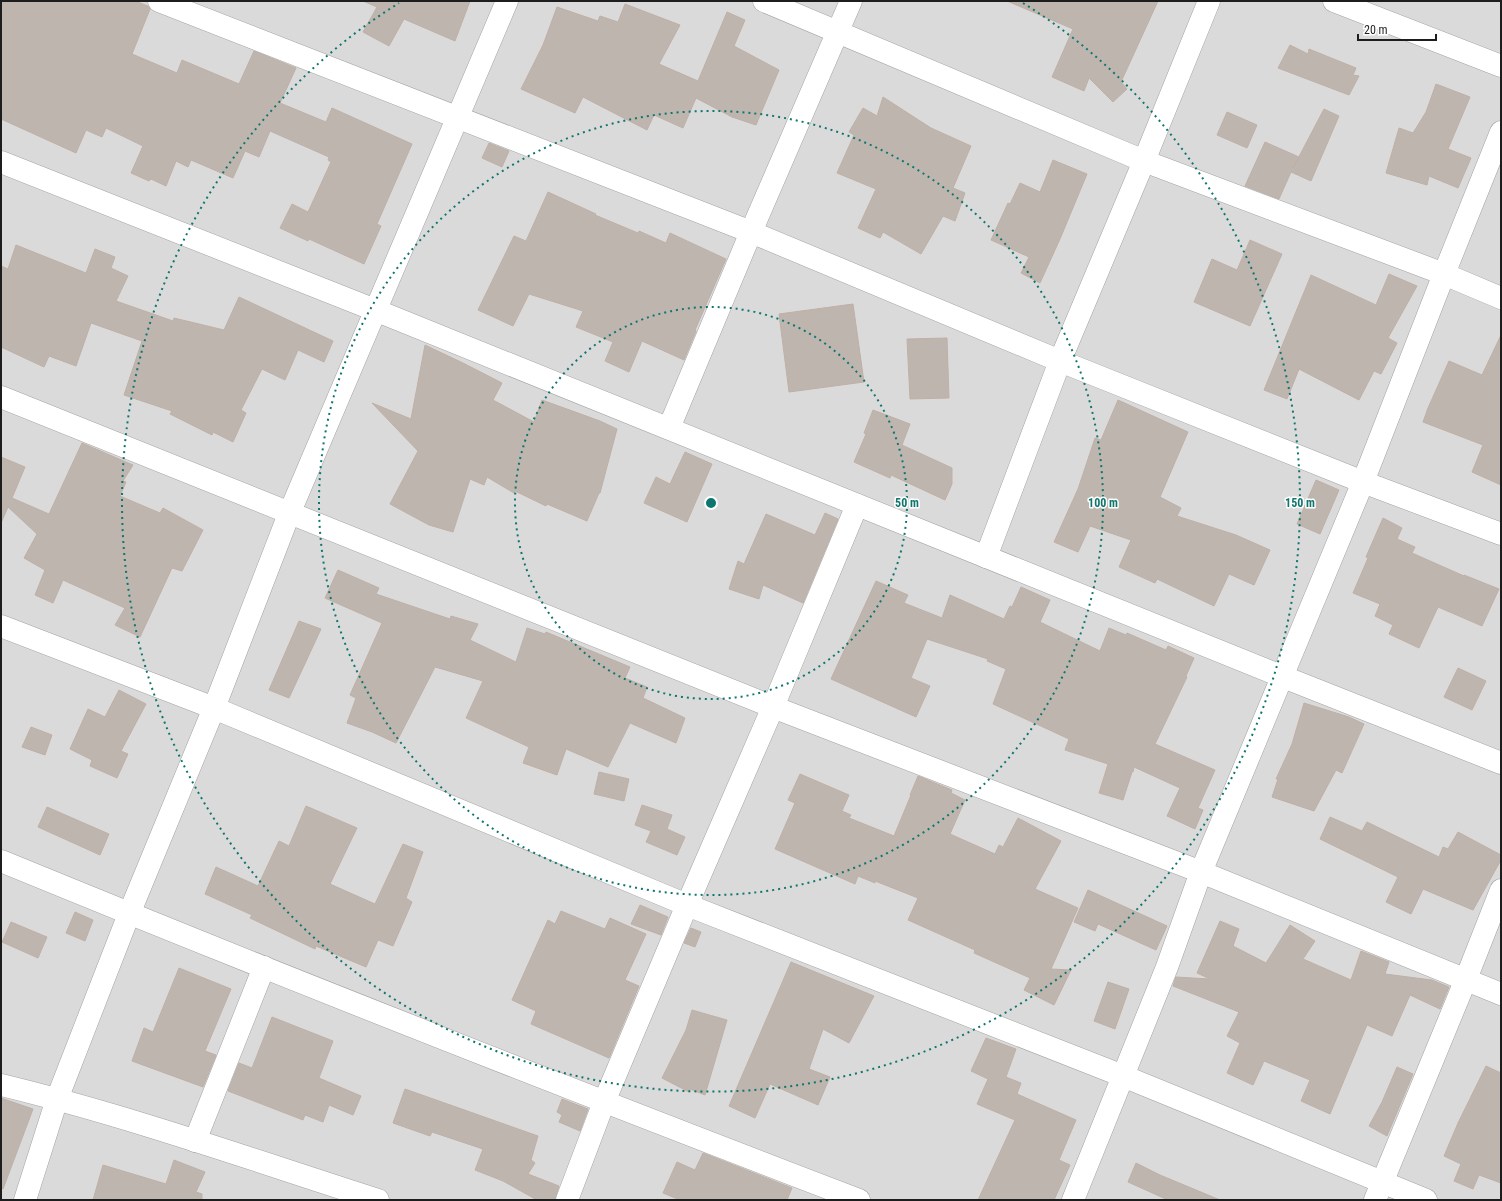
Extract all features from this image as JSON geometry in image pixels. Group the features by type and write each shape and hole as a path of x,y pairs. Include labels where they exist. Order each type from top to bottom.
{"street":[{"path":"159,1 751,232 1060,361 1363,482 1501,534"},
{"path":"25,1200 57,1099 129,914 214,708 289,514 507,1"},
{"path":"764,1 1144,161 1444,274 1501,298"},
{"path":"669,428 751,232 851,1"},
{"path":"986,557 1060,361 1209,1"},
{"path":"1334,1 1501,66"},
{"path":"1073,1200 1167,967 1201,872 1363,482 1501,132"},
{"path":"1,162 375,310 1501,763"},
{"path":"1,397 289,514 773,707 1201,872 1501,994"},
{"path":"567,1200 604,1102 773,707 857,505"},
{"path":"1,626 214,708 687,905 1123,1076 1378,1191 1426,1200"},
{"path":"1,861 129,914 604,1102 859,1200"},
{"path":"1378,1191 1466,979 1501,890"},
{"path":"195,1140 264,967"},
{"path":"1,1085 57,1099 195,1140 378,1200"}],"shaded area":[{"path":"1,1 1501,1 1501,1200 1,1200"}],"building":[{"path":"1,1 135,1 148,6 150,9 132,54 177,73 182,60 239,84 254,51 296,68 280,103 326,122 332,108 412,144 377,224 381,226 364,264 309,239 308,241 280,228 292,204 308,212 331,162 328,160 329,157 270,131 259,157 245,151 233,178 191,160 188,167 176,161 166,186 151,179 149,181 131,173 143,146 106,128 102,137 86,130 76,153 1,119"},
{"path":"363,1 470,1 455,41 404,19 389,46 363,32 377,7"},
{"path":"1007,1 1158,1 1121,82 1127,89 1113,102 1089,78 1084,91 1052,77 1073,29"},
{"path":"625,4 680,25 659,64 698,81 727,12 745,20 734,46 779,70 756,125 732,117 696,98 683,128 654,115 647,130 583,97 575,113 521,89 543,45 557,7 598,21 600,16 618,22"},
{"path":"1290,45 1308,54 1309,49 1356,68 1353,75 1359,76 1349,95 1278,68"},
{"path":"1436,84 1470,97 1448,149 1471,158 1458,188 1429,176 1427,185 1386,173 1399,128 1413,133 1426,112"},
{"path":"883,97 931,128 971,146 953,188 965,193 955,221 943,216 921,254 883,232 880,238 858,228 876,189 837,173 854,135 849,132 863,108 877,116"},
{"path":"1324,109 1339,116 1311,181 1291,172 1279,199 1245,186 1265,142 1299,157"},
{"path":"1227,112 1257,125 1247,148 1217,135"},
{"path":"489,143 509,151 502,167 482,158"},
{"path":"1053,160 1087,174 1040,283 1021,273 1029,257 991,240 1008,203 1010,204 1020,183 1040,192"},
{"path":"548,192 596,214 595,215 638,233 639,231 666,243 670,233 726,259 695,330 696,331 684,360 642,341 629,372 605,361 613,342 576,327 583,311 529,294 513,326 478,310 514,236 526,241"},
{"path":"1250,240 1282,254 1250,326 1194,302 1212,259 1237,270"},
{"path":"16,245 86,273 95,249 115,257 111,268 128,276 116,301 173,321 174,318 224,330 239,297 333,341 324,362 298,350 285,380 262,369 241,410 246,413 233,442 213,432 212,435 170,414 172,411 124,395 142,341 91,323 76,366 49,356 44,367 1,347 1,266 8,269"},
{"path":"1389,274 1417,286 1388,338 1397,343 1381,374 1374,371 1359,400 1299,369 1287,399 1264,390 1311,275 1376,305"},
{"path":"853,304 864,382 789,392 779,314"},
{"path":"1501,335 1501,485 1472,472 1483,445 1423,422 1449,361 1482,375"},
{"path":"947,338 949,398 910,399 907,339"},
{"path":"425,345 502,383 493,400 534,422 542,400 600,421 617,429 600,493 587,521 547,504 546,506 515,491 514,493 487,477 484,485 470,479 453,532 429,525 390,504 418,451 372,403 411,419"},
{"path":"1118,400 1188,432 1160,497 1181,508 1177,516 1236,535 1270,550 1254,585 1229,574 1214,606 1157,579 1155,583 1119,567 1131,540 1090,526 1078,552 1054,542 1078,489 1095,438 1101,440"},
{"path":"873,410 910,424 902,445 952,468 952,484 945,500 891,475 890,478 854,462 866,434 864,433"},
{"path":"82,443 133,465 123,481 126,482 120,496 160,513 163,508 203,530 182,571 172,568 140,637 115,625 125,608 63,580 53,603 35,595 45,570 24,558 37,534 8,507 1,523 1,457 25,467 12,498 49,514"},
{"path":"685,452 712,464 687,522 644,503 656,477 670,484"},
{"path":"1316,480 1339,490 1320,534 1297,524"},
{"path":"825,513 838,519 803,603 763,585 759,599 729,589 738,561 744,564 766,514 815,535"},
{"path":"1383,518 1402,528 1397,539 1415,547 1412,553 1464,576 1499,589 1482,626 1438,607 1419,648 1389,634 1393,625 1375,616 1380,604 1353,593 1368,558 1366,557"},
{"path":"338,570 379,588 376,594 450,619 451,616 478,624 470,640 516,662 527,628 545,634 546,632 630,667 625,678 647,687 643,698 685,718 676,743 630,723 608,767 566,749 557,775 523,763 529,747 466,718 483,681 435,667 396,743 347,723 356,698 350,695 382,623 325,598"},
{"path":"876,581 908,595 904,603 942,618 950,595 1004,619 1010,606 1012,607 1021,587 1050,600 1040,622 1100,651 1109,628 1126,635 1127,633 1166,650 1168,646 1194,658 1186,676 1187,677 1155,744 1215,770 1198,808 1203,810 1195,829 1167,816 1180,788 1134,767 1123,800 1099,793 1108,764 1065,750 1069,739 993,704 1006,669 987,661 988,659 927,639 911,678 930,686 916,717 831,679"},
{"path":"299,621 321,629 289,698 269,690"},
{"path":"1458,668 1486,681 1472,710 1444,697"},
{"path":"119,690 146,704 121,751 128,754 117,778 90,766 92,760 70,749 88,709 105,717"},
{"path":"1304,703 1349,717 1364,724 1342,773 1336,770 1314,811 1272,797 1278,779 1276,779 1292,744"},
{"path":"31,727 52,735 45,755 22,747"},
{"path":"599,772 629,779 624,801 594,794"},
{"path":"800,774 849,795 842,811 851,815 849,818 894,836 918,776 952,790 951,793 965,800 950,834 995,854 999,845 1003,847 1018,818 1061,841 1035,889 1078,908 1051,969 1071,970 1054,1005 1024,990 1030,978 974,953 975,950 908,920 918,898 858,876 855,884 775,849 795,803 788,800"},
{"path":"642,805 672,815 667,829 685,837 677,855 646,842 651,831 635,825"},
{"path":"306,806 357,828 330,884 375,904 403,844 423,852 406,898 412,902 393,946 378,940 366,967 316,946 315,949 250,918 252,915 205,894 216,867 258,886 279,841 289,846"},
{"path":"47,807 109,834 100,855 38,827"},
{"path":"1330,817 1362,831 1367,822 1439,857 1443,847 1448,849 1458,832 1501,855 1501,860 1473,910 1423,889 1411,914 1386,902 1398,877 1320,839"},
{"path":"1088,890 1167,926 1156,950 1098,924 1095,931 1074,922"},
{"path":"640,905 668,917 661,935 631,924"},
{"path":"561,911 605,929 610,918 646,934 625,980 639,986 609,1058 531,1024 536,1011 512,1000 548,920 555,924"},
{"path":"75,912 93,920 85,941 66,933"},
{"path":"1220,921 1239,929 1233,946 1266,963 1290,925 1315,941 1303,959 1351,980 1361,951 1389,962 1385,974 1432,980 1449,987 1440,1009 1410,995 1392,1036 1367,1025 1330,1114 1301,1101 1310,1080 1264,1061 1253,1085 1227,1073 1240,1043 1227,1036 1239,1012 1173,986 1176,977 1210,979 1197,973"},
{"path":"11,922 47,937 38,958 2,942"},
{"path":"691,928 701,932 695,947 684,943"},
{"path":"791,962 874,996 849,1043 823,1029 809,1069 830,1077 818,1105 770,1084 755,1118 729,1106"},
{"path":"179,968 231,989 205,1051 216,1055 203,1087 132,1061 144,1028 153,1032"},
{"path":"1108,982 1129,989 1115,1029 1094,1021"},
{"path":"692,1010 727,1020 705,1095 690,1089 689,1092 662,1078 686,1030"},
{"path":"272,1017 333,1041 319,1078 361,1096 353,1115 329,1105 323,1122 305,1115 303,1120 228,1091 239,1063 252,1068"},
{"path":"986,1038 1016,1049 1006,1077 1021,1083 1017,1094 1076,1120 1059,1160 1070,1165 1054,1200 978,1200 1015,1120 977,1104 988,1079 971,1071"},
{"path":"1486,1066 1501,1073 1501,1183 1479,1175 1473,1189 1454,1181 1461,1164 1444,1156 1458,1123"},
{"path":"1397,1067 1413,1074 1387,1136 1369,1126 1382,1102"},
{"path":"405,1089 538,1136 531,1160 535,1163 528,1174 559,1186 555,1200 537,1200 503,1181 475,1170 483,1149 432,1132 430,1136 393,1123"},
{"path":"1,1098 33,1109 3,1189 1,1188"},
{"path":"562,1099 588,1109 580,1131 559,1122 562,1115 557,1112"},
{"path":"703,1153 792,1188 787,1200 680,1200 663,1193 677,1162 695,1170"},
{"path":"174,1160 205,1172 196,1192 202,1194 202,1200 93,1200 103,1165 166,1184"},
{"path":"1136,1163 1160,1175 1220,1200 1168,1200 1128,1182"}]}
